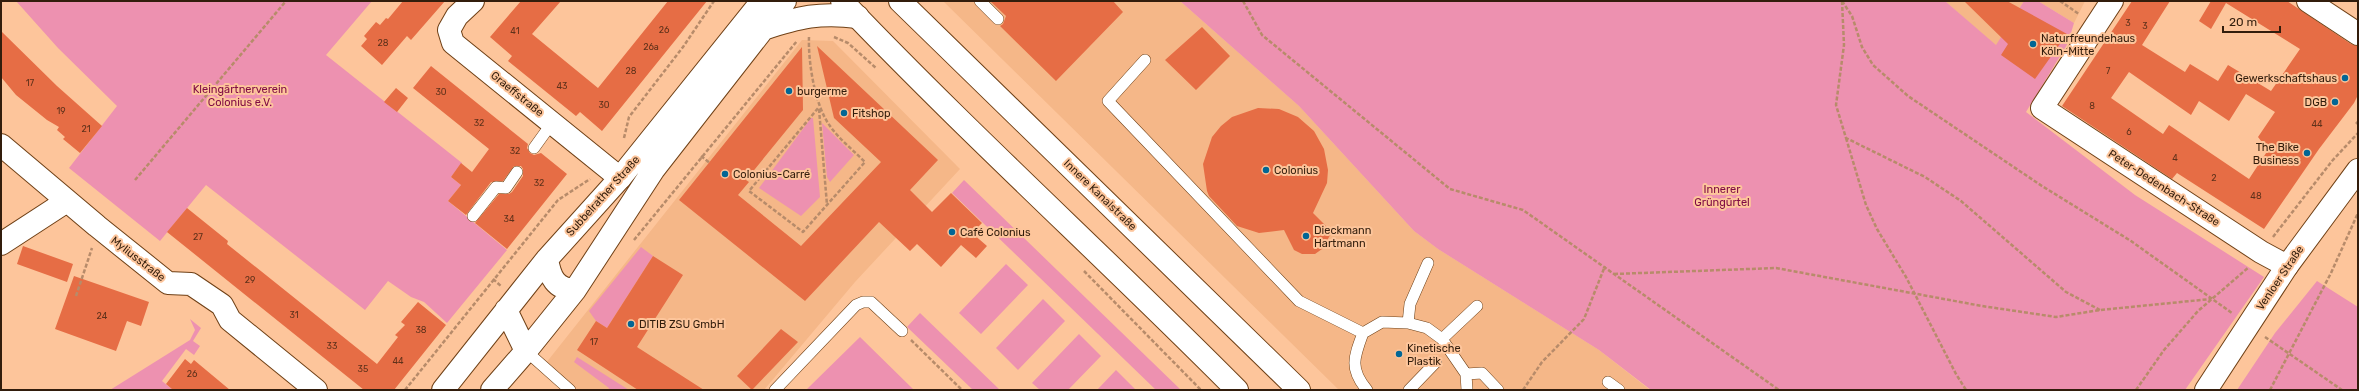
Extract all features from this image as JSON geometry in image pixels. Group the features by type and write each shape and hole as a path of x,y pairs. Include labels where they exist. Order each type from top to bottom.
{"main road":[{"name":"Graeffstraße","path":"473,1 457,16 449,30 453,43 614,172"},
{"name":"Subbelrather Straße","path":"443,390 614,172 758,11 785,1"},
{"path":"842,1 990,151 1155,307 1237,390"},
{"name":"Innere Kanalstraße","path":"900,1 1299,390"},
{"name":"Peter-Dedenbach-Straße","path":"2112,1 2042,108 2261,252 2286,266"},
{"path":"2308,1 2358,34"},
{"name":"Subbelrather Straße","path":"492,390 526,351 575,290 758,11"},
{"path":"758,11 809,15 831,14 858,17"},
{"name":"Myliusstraße","path":"1,145 168,283 191,284 222,305 230,320 316,390"},
{"name":"Venloer Straße","path":"2206,390 2286,266 2358,170"},
{"path":"1,244 68,201"},
{"path":"547,259 549,273 554,282 561,287 575,290"},
{"path":"506,310 526,351"}],"lane":[{"path":"980,1 998,19"},
{"path":"1145,60 1108,101 1299,301 1363,333"},
{"path":"534,148 552,123"},
{"path":"474,216 496,187 506,188 517,172"},
{"path":"1408,323 1410,304 1428,263"},
{"path":"775,390 856,305 863,302 871,302 902,332"},
{"path":"1442,339 1477,306"},
{"path":"1367,390 1358,380 1353,364 1363,333 1382,322 1408,323 1427,328 1442,339 1466,374 1467,390"},
{"path":"526,351 570,390"},
{"path":"1409,390 1436,362"},
{"path":"1466,374 1482,373 1498,390"},
{"path":"1459,390 1466,374"},
{"path":"1608,382 1619,390"}],"path":[{"path":"135,180 286,1"},
{"path":"405,390 558,200 614,172 623,144 629,117 683,47 714,1"},
{"path":"1243,1 1262,34 1450,189 1523,210 1605,266 1614,274 1778,390"},
{"path":"1614,274 1776,268 2056,317 2100,310 2211,299 2131,241 2042,186 1908,96 1873,66 1862,47 1852,16 1842,1"},
{"path":"1842,1 1844,45 1836,105 1869,211 1891,254 1915,293 1956,374 1966,390"},
{"path":"2060,1 2079,14"},
{"path":"809,33 809,47 818,107 827,205"},
{"path":"631,244 701,156 799,38"},
{"path":"749,191 818,107"},
{"path":"745,187 804,232 865,162 830,127 818,107"},
{"path":"1846,138 1925,177 1961,201 2066,292 2100,310"},
{"path":"701,156 710,163"},
{"path":"2270,390 2290,355 2331,273 2358,213"},
{"path":"76,296 94,243"},
{"path":"1523,390 1542,362 1584,319 1605,266"},
{"path":"902,332 962,390"},
{"path":"2290,355 2342,390"}],"shaded area":[{"path":"943,1 1180,1 1299,106 1414,231 1438,249 1599,350 1650,390 1339,390"},
{"path":"1945,1 2024,1 1996,46"},
{"path":"2038,1 2085,1 2074,23"},
{"path":"802,40 833,41 960,169 855,282 764,390 578,390 546,363"}],"green space":[{"name":"Kleingärtnerverein Colonius e.V.","path":"16,1 372,1 326,55 462,163 451,177 461,185 448,201 507,250 447,323 424,302 411,297 388,281 365,310 206,185 160,241 69,168 117,106 58,48"},
{"name":"Innerer Grüngürtel","path":"1180,1 1945,1 1996,45 2024,1 2038,1 2074,23 2068,43 2026,112 2135,195 2264,277 2185,390 1651,390 1599,350 1438,249 1414,231 1299,106"},
{"path":"811,118 813,118 820,197 801,216 759,188"},
{"path":"822,123 854,155 830,182 827,177"},
{"path":"964,180 1181,390 1156,390 952,193"},
{"path":"641,247 653,256 607,328 596,321 589,311"},
{"path":"1006,264 1028,285 981,334 959,313"},
{"path":"2317,281 2358,307 2358,390 2237,390 2275,333"},
{"path":"1043,299 1065,321 1018,370 996,348"},
{"path":"920,313 1000,390 973,390 907,327"},
{"path":"190,319 201,328 193,341 200,346 194,355 186,349 162,381 173,390 110,390 190,340 195,330"},
{"path":"1079,334 1101,356 1068,390 1040,390 1032,383"},
{"path":"860,337 914,390 806,390"},
{"path":"577,357 629,390 608,390 609,388 574,362"},
{"path":"1116,370 1136,390 1097,390"}],"building":[{"path":"403,1 445,1 411,40 407,36 382,65 361,46 367,39 364,36 376,22 380,25 386,18 388,19"},
{"path":"521,1 561,1 532,34 598,88 668,1 707,1 602,131 580,112 576,116 508,61 512,56 490,37"},
{"path":"990,1 1113,1 1123,12 1056,81 1000,26 1003,24 1006,16"},
{"name":"Naturfreundehaus Köln-Mitte","path":"1964,1 2007,1 2067,34 2035,79 2001,55 2008,44"},
{"path":"2132,1 2170,1 2142,45 2185,72 2190,64 2218,81 2228,65 2271,91 2300,49 2226,3 2211,29 2199,21 2211,1 2287,1 2351,44 2358,46 2358,95 2354,103 2319,149 2264,229 2177,173 2172,179 2062,106","holes":["2129,72 2191,115 2199,101 2229,121 2246,94 2275,112 2258,137 2268,150 2249,179 2169,125 2163,134 2111,98"]},
{"path":"1202,27 1230,56 1196,90 1165,60"},
{"path":"1,31 57,86 102,126 80,153 63,139 65,137 57,130 59,127 47,120 16,95 1,77"},
{"name":"Colonius-Carré","path":"817,46 938,160 910,190 932,212 951,193 982,223 972,233 987,246 976,258 961,245 941,267 917,244 910,251 879,222 805,301 679,200 802,47 803,110 746,180 749,182 738,195 801,246 881,162 834,118"},
{"path":"431,66 528,144 527,148 530,153 534,155 541,153 567,174 507,249 475,223 499,194 509,194 512,192 523,176 523,169 521,166 514,166 503,181 491,182 466,215 448,201 461,185 451,177 461,163 472,172 489,149 413,88"},
{"path":"396,88 408,98 397,112 384,102"},
{"path":"1258,108 1279,109 1298,117 1314,131 1324,149 1328,170 1327,183 1313,213 1332,232 1322,249 1315,254 1302,254 1294,250 1284,230 1259,233 1237,226 1209,196 1207,191 1203,164 1212,137 1221,126 1232,117"},
{"path":"187,208 228,241 227,244 377,364 398,337 395,335 405,325 401,322 418,302 446,325 394,390 364,390 167,232"},
{"path":"23,246 73,264 67,282 17,264"},
{"name":"DITIB ZSU GmbH","path":"653,256 683,275 637,347 704,390 638,390 577,350 596,321 607,328"},
{"path":"74,276 149,302 141,326 127,321 116,351 55,329"},
{"path":"781,329 798,342 752,390 737,376"},
{"path":"185,359 191,364 194,360 230,390 173,390 166,384"}],"place":[{"name":"Naturfreundehaus Köln-Mitte","path":"2033,44"},
{"name":"Gewerkschaftshaus","path":"2345,78"},
{"name":"burgerme","path":"789,91"},
{"name":"DGB","path":"2335,102"},
{"name":"Fitshop","path":"844,113"},
{"name":"The Bike Business","path":"2307,153"},
{"name":"Colonius","path":"1266,170"},
{"name":"Colonius-Carré","path":"725,174"},
{"name":"Café Colonius","path":"952,232"},
{"name":"Dieckmann Hartmann","path":"1306,236"},
{"name":"DITIB ZSU GmbH","path":"631,324"},
{"name":"Kinetische Plastik","path":"1399,354"}]}
